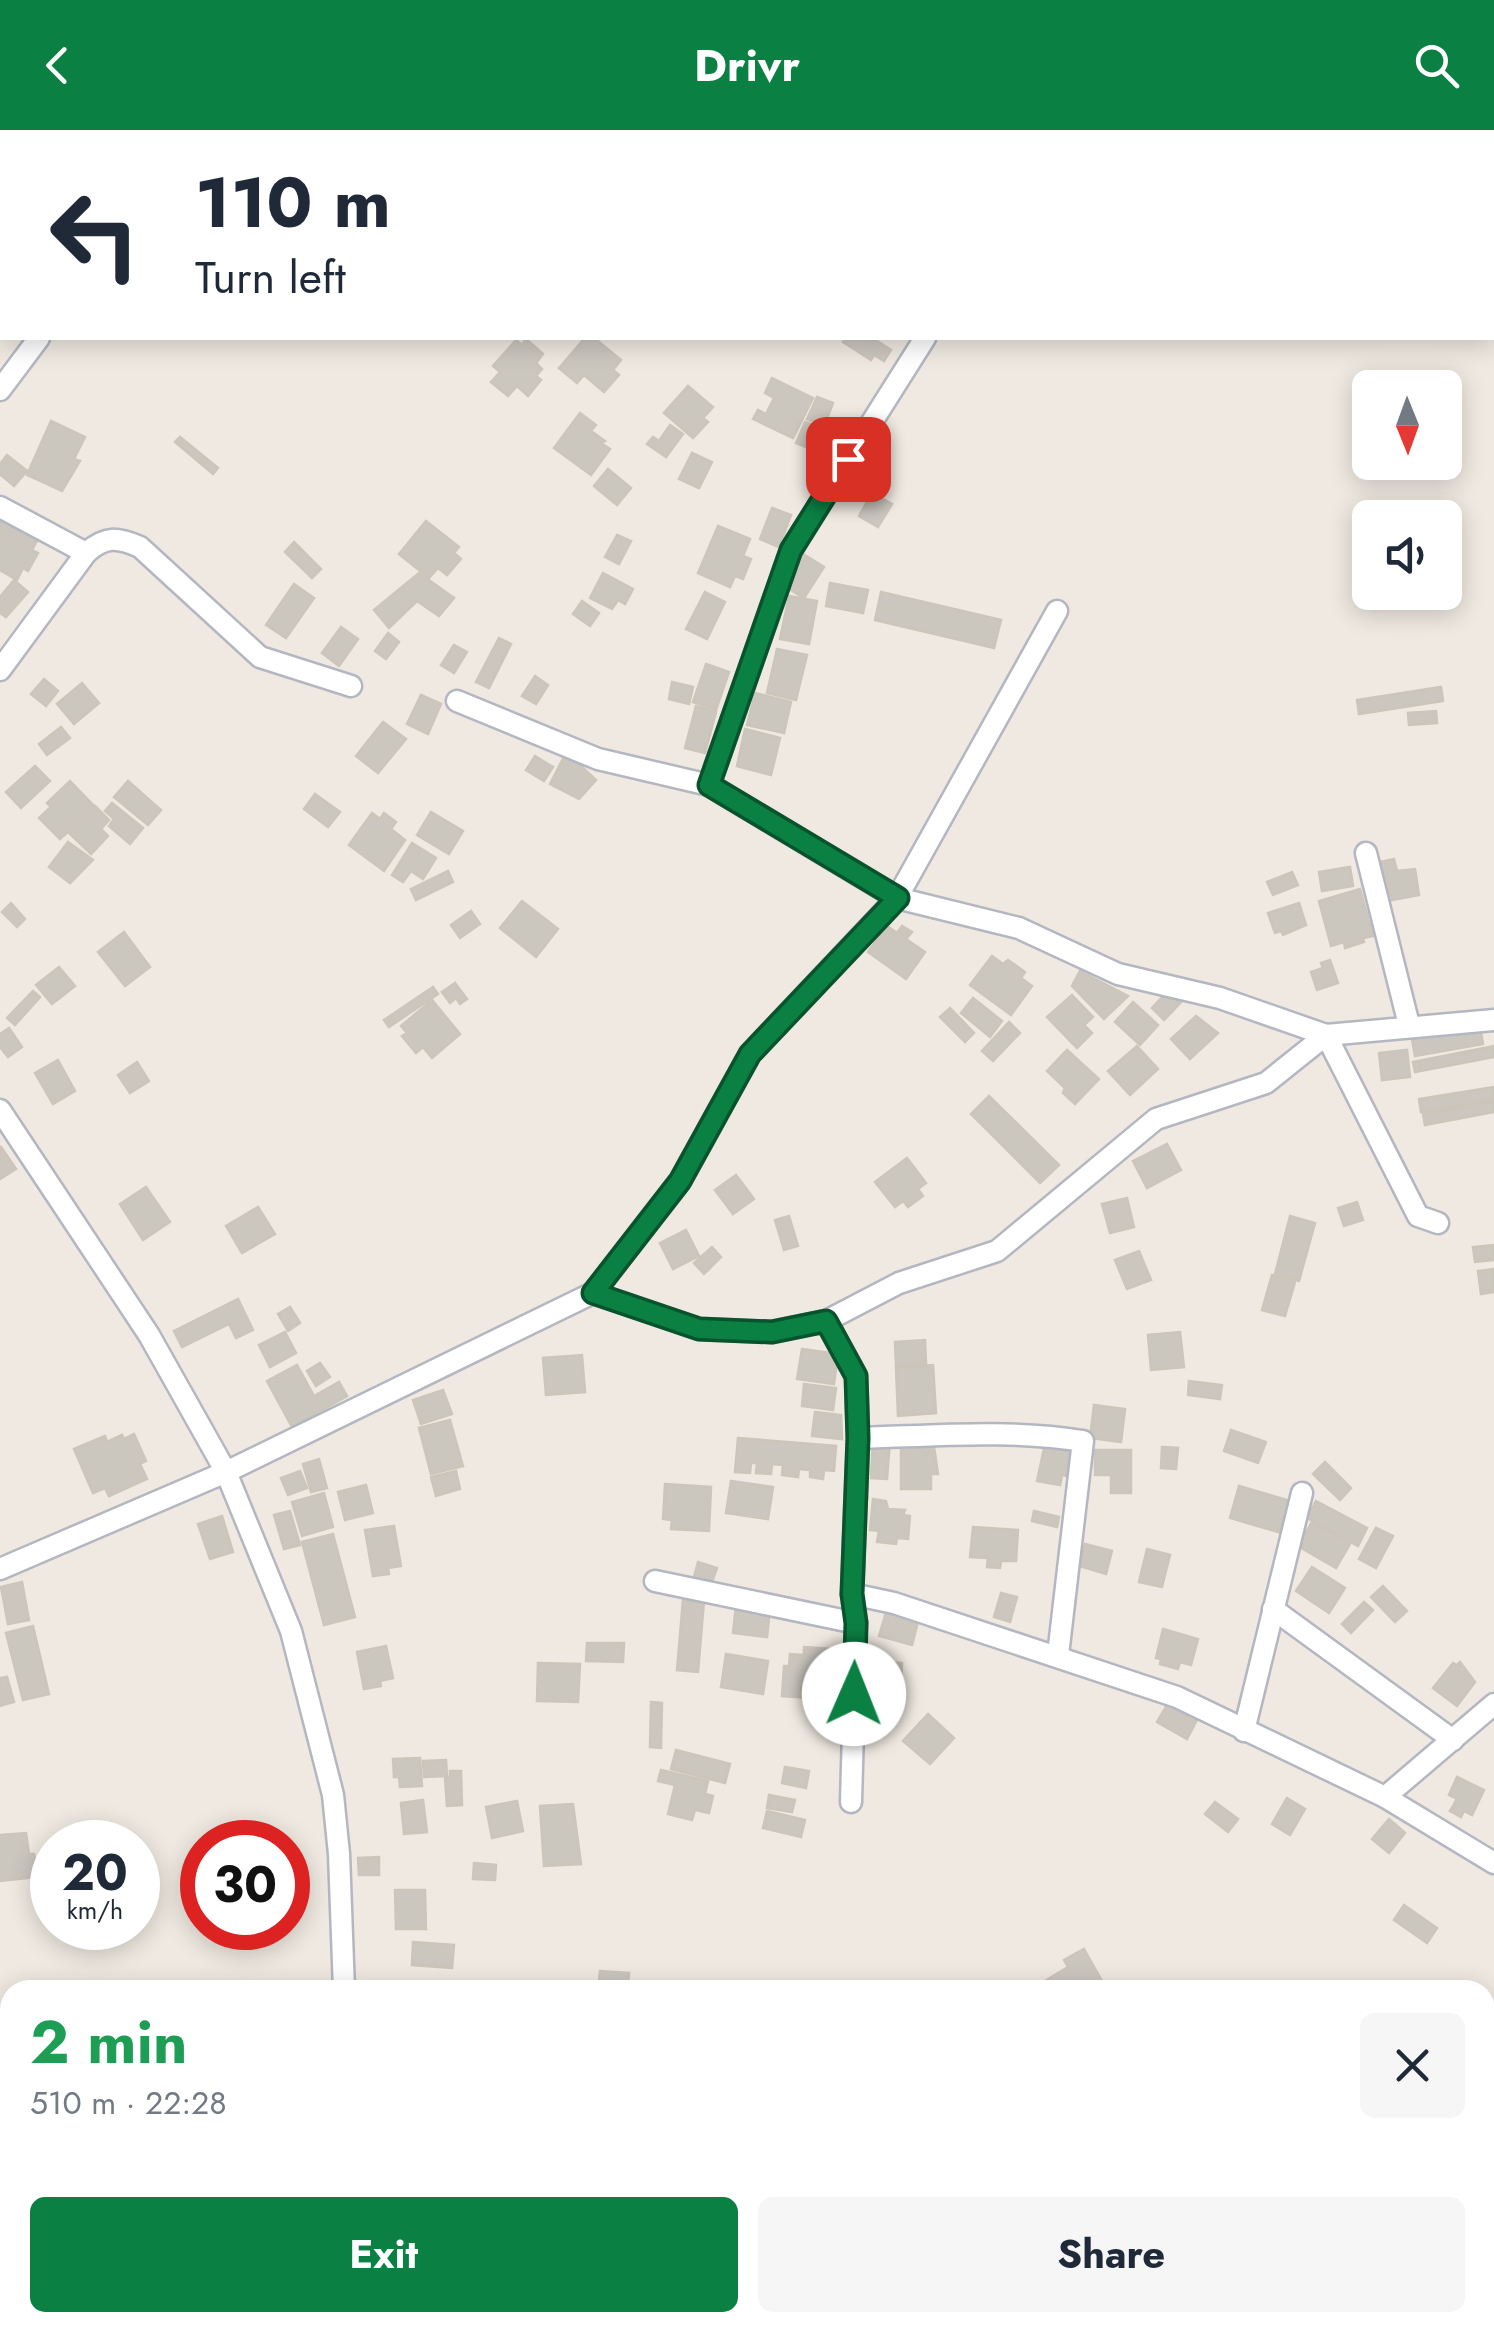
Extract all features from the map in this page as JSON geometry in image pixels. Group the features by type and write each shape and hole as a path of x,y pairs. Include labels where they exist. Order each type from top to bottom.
{"street":[{"path":"0,390 38,340"},
{"path":"709,785 791,550 923,340"},
{"path":"0,507 86,553"},
{"path":"0,670 86,553 100,540 121,538 140,547 260,657 351,686"},
{"path":"0,1569 226,1472 593,1293 680,1181 750,1054 898,898 1057,612"},
{"path":"458,701 598,759 709,785 898,898 1019,928 1118,974 1220,998 1326,1035 1494,1020"},
{"path":"1366,853 1409,1025"},
{"path":"1326,1035 1418,1216 1438,1223"},
{"path":"593,1293 699,1329 772,1332 826,1321 898,1283 997,1251 1156,1119 1266,1083 1326,1035"},
{"path":"0,1110 7,1134 148,1335 226,1472 292,1631 333,1794 344,1980"},
{"path":"826,1321 856,1376 851,1802"},
{"path":"858,1438 993,1434 1083,1441 1058,1655"},
{"path":"1244,1731 1302,1493"},
{"path":"655,1581 856,1623"},
{"path":"852,1594 894,1603 1177,1697 1385,1797 1494,1863"},
{"path":"1273,1609 1454,1740"},
{"path":"1385,1797 1494,1704"}],"building":[{"path":"516,340 522,345 527,340 543,354 536,363 542,369 536,376 541,380 528,396 517,386 508,396 491,382 500,372 493,366"},
{"path":"583,340 596,340 621,360 613,370 619,375 604,392 584,375 577,383 559,368"},
{"path":"875,340 891,350 884,361 874,355 871,360 843,342"},
{"path":"772,378 813,398 793,438 753,419 758,410 766,414 774,398 765,393"},
{"path":"688,386 713,407 703,418 708,422 693,438 664,413"},
{"path":"817,397 833,403 824,426 807,419"},
{"path":"580,413 596,425 591,431 610,449 591,475 554,448"},
{"path":"51,421 85,437 74,459 80,461 62,491 27,475"},
{"path":"805,422 835,433 826,455 796,443"},
{"path":"670,425 683,434 666,457 647,444 653,437 659,441"},
{"path":"180,437 218,468 213,474 175,442"},
{"path":"692,453 712,462 699,488 679,479"},
{"path":"7,455 27,471 14,486 0,474 0,464"},
{"path":"608,469 631,488 617,505 594,486"},
{"path":"872,493 892,504 878,527 859,516"},
{"path":"772,508 791,515 779,547 760,539"},
{"path":"0,518 38,539 32,550 38,553 28,571 23,568 17,580 0,570"},
{"path":"426,521 459,547 454,553 461,559 447,575 438,568 429,578 399,554"},
{"path":"718,526 750,539 743,556 751,559 743,579 735,576 730,587 698,573"},
{"path":"617,535 631,541 619,564 605,557"},
{"path":"294,542 321,569 312,578 285,552"},
{"path":"803,554 824,567 804,598 783,585"},
{"path":"419,573 454,598 439,616 417,601 389,628 374,610"},
{"path":"603,573 633,589 625,604 618,600 612,609 590,598"},
{"path":"14,580 28,592 6,617 0,613 0,597"},
{"path":"830,583 868,590 863,613 826,606"},
{"path":"294,584 314,598 286,638 266,625"},
{"path":"705,592 725,602 707,639 686,629"},
{"path":"881,592 1001,620 994,648 875,620"},
{"path":"789,596 817,601 809,644 780,639"},
{"path":"582,601 599,613 590,626 573,614"},
{"path":"341,627 358,639 339,666 322,653"},
{"path":"388,633 399,642 386,659 375,651"},
{"path":"499,638 511,644 489,688 476,682"},
{"path":"454,645 467,652 454,673 441,665"},
{"path":"777,649 807,655 796,700 767,693"},
{"path":"706,664 729,672 716,710 693,702"},
{"path":"535,676 548,685 536,704 522,696"},
{"path":"44,679 58,691 46,706 31,694"},
{"path":"672,682 693,687 689,704 669,699"},
{"path":"82,683 99,703 74,724 57,704"},
{"path":"1441,687 1443,701 1359,714 1357,700"},
{"path":"755,693 791,702 784,733 747,725"},
{"path":"421,695 441,704 428,734 407,724"},
{"path":"696,706 716,712 705,753 685,748"},
{"path":"1436,711 1437,723 1409,725 1408,713"},
{"path":"383,722 406,739 378,773 356,756"},
{"path":"61,727 70,738 47,755 39,744"},
{"path":"745,729 780,738 771,775 737,766"},
{"path":"567,751 588,761 582,767 596,780 579,799 550,784"},
{"path":"535,756 553,767 544,781 526,770"},
{"path":"35,766 50,781 21,808 6,792"},
{"path":"70,781 95,807 60,839 39,818 51,807 47,803"},
{"path":"128,781 161,810 148,825 114,797"},
{"path":"315,794 340,812 328,827 304,809"},
{"path":"112,803 143,828 130,844 109,826 114,819 105,811"},
{"path":"95,806 109,820 101,829 108,836 91,854 69,833"},
{"path":"431,812 463,831 449,854 417,835"},
{"path":"372,813 380,819 384,813 396,822 391,829 405,840 384,871 349,845"},
{"path":"68,842 93,860 70,883 49,867"},
{"path":"412,843 436,858 423,879 411,871 403,882 392,875"},
{"path":"1394,859 1397,871 1415,869 1419,895 1387,901 1380,862"},
{"path":"1350,867 1353,886 1322,891 1319,872"},
{"path":"448,871 453,882 416,900 411,889"},
{"path":"1292,872 1298,885 1273,895 1267,882"},
{"path":"1360,889 1373,936 1345,948 1344,942 1331,946 1319,901"},
{"path":"522,901 558,929 536,957 500,928"},
{"path":"11,903 25,919 17,927 2,912"},
{"path":"1299,903 1306,925 1283,935 1281,931 1275,933 1268,913"},
{"path":"471,911 480,924 460,938 451,925"},
{"path":"887,926 897,933 902,926 912,932 906,939 925,952 906,979 868,952"},
{"path":"124,932 150,967 125,986 98,952"},
{"path":"992,956 1003,964 1008,960 1025,972 1021,978 1032,986 1011,1015 970,985"},
{"path":"1330,960 1338,983 1317,990 1311,972 1323,968 1321,963"},
{"path":"59,967 75,986 52,1004 36,985"},
{"path":"1080,971 1128,996 1104,1019 1072,986"},
{"path":"455,983 467,999 460,1004 456,998 450,1003 442,992"},
{"path":"433,987 438,994 389,1027 384,1020"},
{"path":"33,991 40,997 15,1025 7,1018"},
{"path":"1168,991 1181,1002 1164,1020 1152,1008"},
{"path":"1072,995 1093,1017 1084,1025 1092,1033 1077,1048 1047,1017"},
{"path":"973,998 1002,1021 990,1037 961,1013"},
{"path":"432,1000 460,1034 432,1058 423,1047 416,1053 402,1036 407,1033 401,1026"},
{"path":"1133,1002 1158,1025 1140,1045 1115,1022"},
{"path":"950,1008 974,1033 965,1042 940,1017"},
{"path":"1196,1016 1218,1033 1190,1059 1171,1039"},
{"path":"1009,1022 1020,1033 993,1061 982,1051"},
{"path":"1480,1027 1483,1044 1415,1056 1412,1039"},
{"path":"9,1028 22,1047 8,1057 0,1047 0,1034"},
{"path":"1137,1046 1158,1069 1130,1095 1108,1071"},
{"path":"1494,1046 1494,1057 1415,1072 1413,1062"},
{"path":"1067,1050 1099,1079 1075,1104 1047,1071"},
{"path":"1407,1050 1410,1077 1382,1080 1379,1053"},
{"path":"58,1060 75,1091 53,1104 35,1073"},
{"path":"137,1062 149,1081 130,1093 118,1075"},
{"path":"1494,1087 1494,1100 1421,1112 1419,1099"},
{"path":"989,1096 1059,1165 1040,1183 971,1114"},
{"path":"1494,1101 1494,1112 1425,1125 1423,1114"},
{"path":"1167,1144 1181,1170 1147,1188 1133,1161"},
{"path":"0,1148 16,1169 0,1179"},
{"path":"907,1158 926,1183 918,1189 923,1196 908,1207 903,1201 895,1207 875,1182"},
{"path":"736,1175 754,1199 733,1214 715,1190"},
{"path":"146,1187 170,1222 143,1240 120,1204"},
{"path":"1127,1198 1134,1227 1110,1233 1102,1204"},
{"path":"1357,1202 1363,1220 1344,1226 1338,1208"},
{"path":"258,1207 275,1234 242,1253 226,1226"},
{"path":"789,1216 798,1246 784,1250 775,1220"},
{"path":"1290,1216 1315,1223 1299,1281 1275,1274"},
{"path":"686,1230 699,1256 673,1269 660,1243"},
{"path":"1494,1245 1494,1260 1475,1262 1473,1247"},
{"path":"712,1247 721,1257 704,1274 694,1263"},
{"path":"1139,1251 1151,1280 1127,1289 1115,1260"},
{"path":"1494,1269 1494,1292 1481,1294 1478,1271"},
{"path":"1272,1275 1295,1282 1285,1316 1262,1310"},
{"path":"238,1299 253,1330 236,1338 229,1324 182,1347 174,1331"},
{"path":"290,1307 300,1323 288,1331 278,1314"},
{"path":"285,1332 296,1353 270,1367 259,1345"},
{"path":"1180,1332 1184,1367 1151,1370 1148,1335"},
{"path":"925,1340 926,1364 896,1366 895,1342"},
{"path":"802,1349 838,1354 834,1384 797,1379"},
{"path":"582,1355 585,1392 546,1395 543,1358"},
{"path":"320,1363 330,1377 316,1386 307,1371"},
{"path":"297,1365 314,1396 339,1382 347,1396 292,1427 267,1381"},
{"path":"933,1365 936,1413 898,1416 896,1368"},
{"path":"1189,1381 1222,1385 1220,1399 1188,1395"},
{"path":"804,1384 836,1388 833,1410 802,1406"},
{"path":"443,1390 452,1414 421,1424 413,1400"},
{"path":"1094,1405 1125,1409 1121,1442 1090,1438"},
{"path":"815,1412 841,1415 842,1439 812,1436"},
{"path":"450,1420 463,1466 431,1474 419,1428"},
{"path":"1231,1430 1266,1442 1258,1463 1224,1451"},
{"path":"134,1434 146,1461 140,1464 147,1479 109,1496 105,1488 93,1493 74,1449 105,1436 107,1442"},
{"path":"738,1438 836,1446 834,1471 824,1470 823,1479 810,1477 810,1470 799,1469 798,1477 782,1475 783,1465 772,1464 771,1474 756,1473 757,1463 751,1463 750,1473 735,1472"},
{"path":"873,1439 890,1440 887,1479 871,1478"},
{"path":"901,1440 933,1440 938,1474 931,1474 931,1489 901,1489"},
{"path":"1045,1444 1070,1449 1068,1459 1076,1461 1073,1477 1062,1475 1060,1485 1037,1481"},
{"path":"1162,1447 1178,1448 1176,1469 1161,1468"},
{"path":"1095,1450 1131,1450 1131,1493 1111,1493 1111,1475 1095,1475"},
{"path":"319,1459 327,1488 311,1492 303,1464"},
{"path":"1325,1462 1351,1488 1340,1500 1313,1474"},
{"path":"300,1471 307,1488 288,1495 281,1478"},
{"path":"456,1471 460,1489 436,1496 431,1477"},
{"path":"731,1481 773,1487 768,1519 726,1513"},
{"path":"665,1484 711,1487 709,1531 671,1529 672,1520 663,1519"},
{"path":"366,1485 373,1513 345,1520 338,1492"},
{"path":"1239,1486 1294,1502 1285,1534 1230,1518"},
{"path":"324,1493 333,1527 302,1536 292,1502"},
{"path":"873,1499 886,1501 888,1509 905,1510 903,1515 910,1516 908,1539 897,1538 896,1544 877,1542 879,1531 870,1530"},
{"path":"1316,1501 1367,1528 1358,1546 1307,1518"},
{"path":"290,1511 300,1545 284,1549 274,1515"},
{"path":"1034,1511 1059,1517 1057,1527 1032,1521"},
{"path":"222,1516 233,1552 210,1559 198,1524"},
{"path":"1312,1522 1350,1544 1336,1568 1298,1546"},
{"path":"394,1526 401,1566 388,1568 389,1574 373,1576 365,1530"},
{"path":"973,1527 1018,1530 1016,1561 1001,1561 1000,1568 987,1567 988,1558 970,1557"},
{"path":"1376,1528 1393,1536 1376,1568 1359,1559"},
{"path":"333,1534 355,1617 324,1625 302,1542"},
{"path":"1085,1544 1112,1551 1106,1574 1079,1566"},
{"path":"1147,1549 1170,1555 1162,1587 1139,1582"},
{"path":"698,1562 717,1568 712,1582 694,1577"},
{"path":"1312,1567 1345,1588 1329,1613 1296,1591"},
{"path":"22,1582 29,1620 8,1624 1,1587"},
{"path":"1383,1586 1407,1611 1395,1622 1371,1597"},
{"path":"1001,1593 1017,1597 1010,1622 994,1617"},
{"path":"683,1600 704,1601 698,1672 677,1670"},
{"path":"1364,1602 1373,1610 1351,1633 1342,1624"},
{"path":"736,1605 770,1609 767,1637 733,1633"},
{"path":"887,1609 919,1618 912,1645 879,1636"},
{"path":"33,1626 49,1694 23,1700 6,1633"},
{"path":"1163,1629 1198,1639 1191,1665 1180,1662 1178,1669 1160,1664 1161,1659 1156,1658"},
{"path":"587,1643 624,1643 623,1662 586,1661"},
{"path":"386,1646 393,1678 380,1681 381,1686 364,1689 357,1652"},
{"path":"804,1647 832,1649 829,1686 819,1685 819,1692 808,1691 808,1698 782,1696 784,1666 789,1666 790,1654 804,1655"},
{"path":"726,1654 768,1661 763,1694 721,1687"},
{"path":"885,1662 902,1663 900,1705 883,1705"},
{"path":"1460,1662 1475,1682 1457,1706 1433,1688 1453,1663"},
{"path":"538,1663 580,1664 578,1702 537,1701"},
{"path":"7,1677 14,1702 0,1706 0,1678"},
{"path":"1170,1700 1199,1716 1187,1739 1157,1722"},
{"path":"651,1702 662,1703 661,1748 650,1747"},
{"path":"928,1714 954,1738 930,1764 903,1741"},
{"path":"676,1750 730,1764 725,1783 671,1769"},
{"path":"420,1758 422,1786 400,1787 399,1777 394,1777 393,1759"},
{"path":"446,1760 447,1776 424,1777 423,1761"},
{"path":"785,1767 809,1771 806,1788 782,1783"},
{"path":"661,1770 708,1781 705,1794 713,1796 709,1813 695,1810 692,1820 668,1814 675,1785 658,1781"},
{"path":"450,1771 461,1771 462,1805 447,1806 445,1778 450,1777"},
{"path":"1457,1777 1484,1790 1472,1815 1464,1811 1461,1817 1450,1811 1457,1799 1449,1795"},
{"path":"769,1795 795,1800 792,1812 767,1808"},
{"path":"1287,1798 1305,1809 1290,1835 1272,1824"},
{"path":"423,1800 427,1832 404,1834 401,1803"},
{"path":"517,1801 523,1831 492,1838 486,1807"},
{"path":"1215,1802 1238,1819 1228,1832 1205,1814"},
{"path":"573,1804 581,1864 544,1866 540,1806"},
{"path":"767,1811 805,1820 801,1837 763,1828"},
{"path":"1389,1819 1405,1833 1389,1853 1372,1839"},
{"path":"26,1833 30,1878 0,1881 0,1835"},
{"path":"379,1857 379,1875 359,1875 358,1858"},
{"path":"474,1863 496,1865 495,1880 473,1879"},
{"path":"395,1890 425,1890 426,1929 396,1929"},
{"path":"1404,1905 1437,1928 1427,1943 1394,1920"},
{"path":"413,1942 454,1945 452,1968 412,1965"},
{"path":"1084,1949 1101,1980 1047,1980 1068,1967 1064,1960"},
{"path":"600,1971 629,1973 628,1980 599,1980"}],"route":[{"path":"848,459 791,550 709,785 898,898 750,1054 680,1181 593,1293 699,1329 772,1332 826,1321 856,1376 854,1694"}]}
